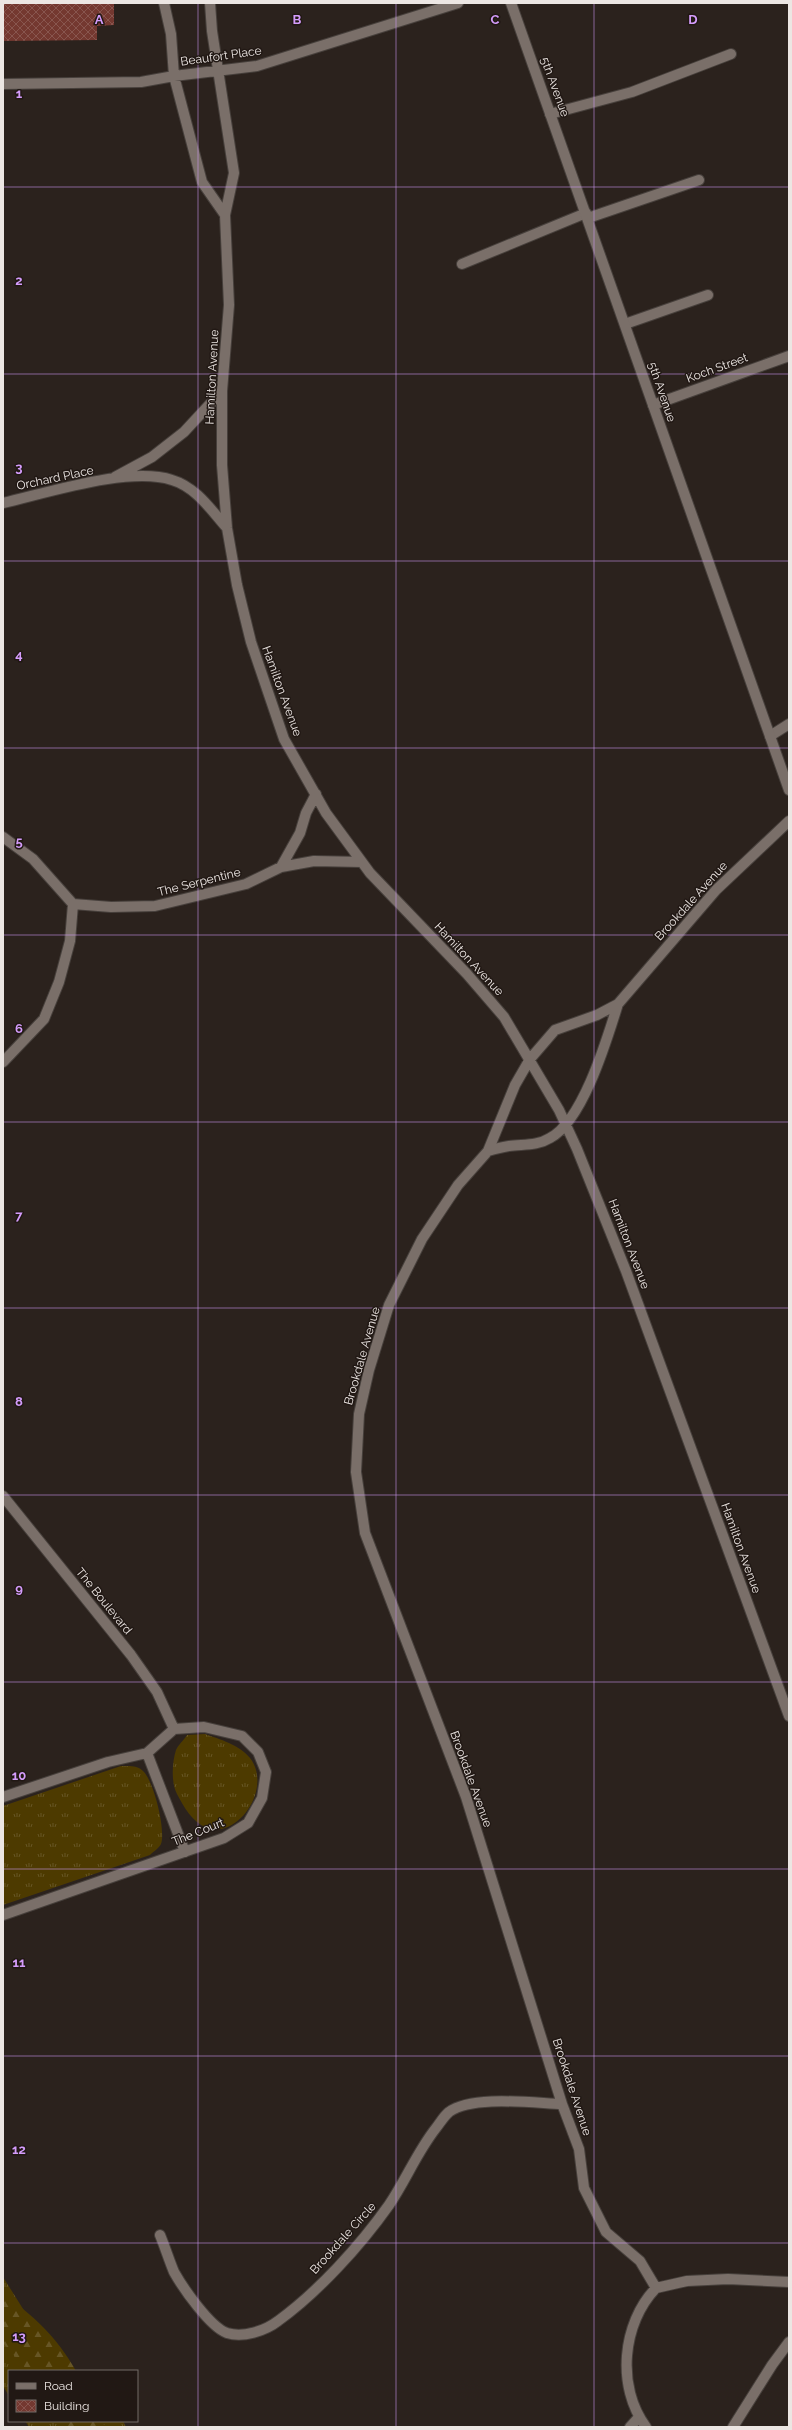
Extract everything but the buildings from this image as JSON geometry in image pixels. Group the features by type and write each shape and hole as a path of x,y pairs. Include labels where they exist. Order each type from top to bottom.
{"street":[{"path":"164,3 171,34 174,76 202,182 225,215"},
{"name":"Hamilton Avenue","path":"210,3 212,31 234,173 225,215 229,305 222,391 222,465 227,528 237,585 253,649 284,739 326,813 362,862 500,1012 530,1059 567,1126 626,1271 789,1716"},
{"name":"Beaufort Place","path":"3,84 141,82 219,69 257,66 458,3"},
{"name":"5th Avenue","path":"511,3 789,790"},
{"path":"550,114 632,92 731,54"},
{"path":"462,264 587,216 699,180"},
{"path":"625,324 708,295"},
{"name":"Koch Street","path":"653,405 789,356"},
{"name":"Orchard Place","path":"112,479 152,456 184,432 222,391"},
{"name":"Orchard Place","path":"3,503 112,479 142,476 172,480 198,495 227,528"},
{"path":"770,736 789,724"},
{"path":"281,867 300,833 306,813 316,794"},
{"name":"Brookdale Avenue","path":"656,2288 640,2261 606,2232 584,2188 579,2149 562,2104 466,1797 365,1533 356,1472 359,1414 369,1370 389,1305 422,1239 458,1185 488,1151 514,1085 530,1059 555,1030 597,1015 618,1004 716,890 789,821"},
{"path":"3,836 34,859 73,904 70,942 59,982 44,1019 3,1062"},
{"name":"The Serpentine","path":"73,904 111,907 155,906 246,884 281,867 314,860 362,862"},
{"name":"Brookdale Avenue","path":"488,1151 508,1146 534,1145 551,1138 567,1126 587,1089 609,1035 618,1004"},
{"name":"The Boulevard","path":"3,1496 131,1655 157,1692 174,1729"},
{"name":"The Court","path":"3,1915 224,1838 248,1823 262,1798 266,1772 258,1752 242,1736 204,1727 174,1729"},
{"path":"3,1797 108,1762 147,1753 174,1729"},
{"path":"147,1753 185,1852"},
{"name":"Brookdale Circle","path":"160,2235 174,2272 206,2316 226,2333 244,2335 261,2330 283,2317 334,2271 364,2238 389,2204 422,2145 448,2113 461,2104 477,2101 562,2104"},
{"path":"646,2427 639,2417 630,2388 626,2364 632,2326 644,2301 656,2288 687,2281 728,2279 789,2282"},
{"path":"733,2427 772,2365 789,2342"},
{"path":"630,2427 639,2417"}],"green space":[{"path":"205,1734 241,1749 250,1758 256,1770 257,1783 255,1796 249,1808 240,1819 230,1826 219,1829 207,1828 193,1818 186,1809 175,1789 173,1778 173,1766 177,1748 187,1735"},
{"path":"121,1766 134,1766 139,1768 144,1772 152,1786 162,1828 161,1844 159,1847 150,1855 3,1905 3,1806"},
{"path":"3,2277 61,2370 8,2370 8,2394 3,2386"},
{"path":"3,2294 35,2319 53,2337 75,2370 27,2370 3,2343"},
{"path":"26,2422 124,2422 126,2427 29,2427"},
{"path":"60,2422 102,2422 105,2427 62,2427"}]}
